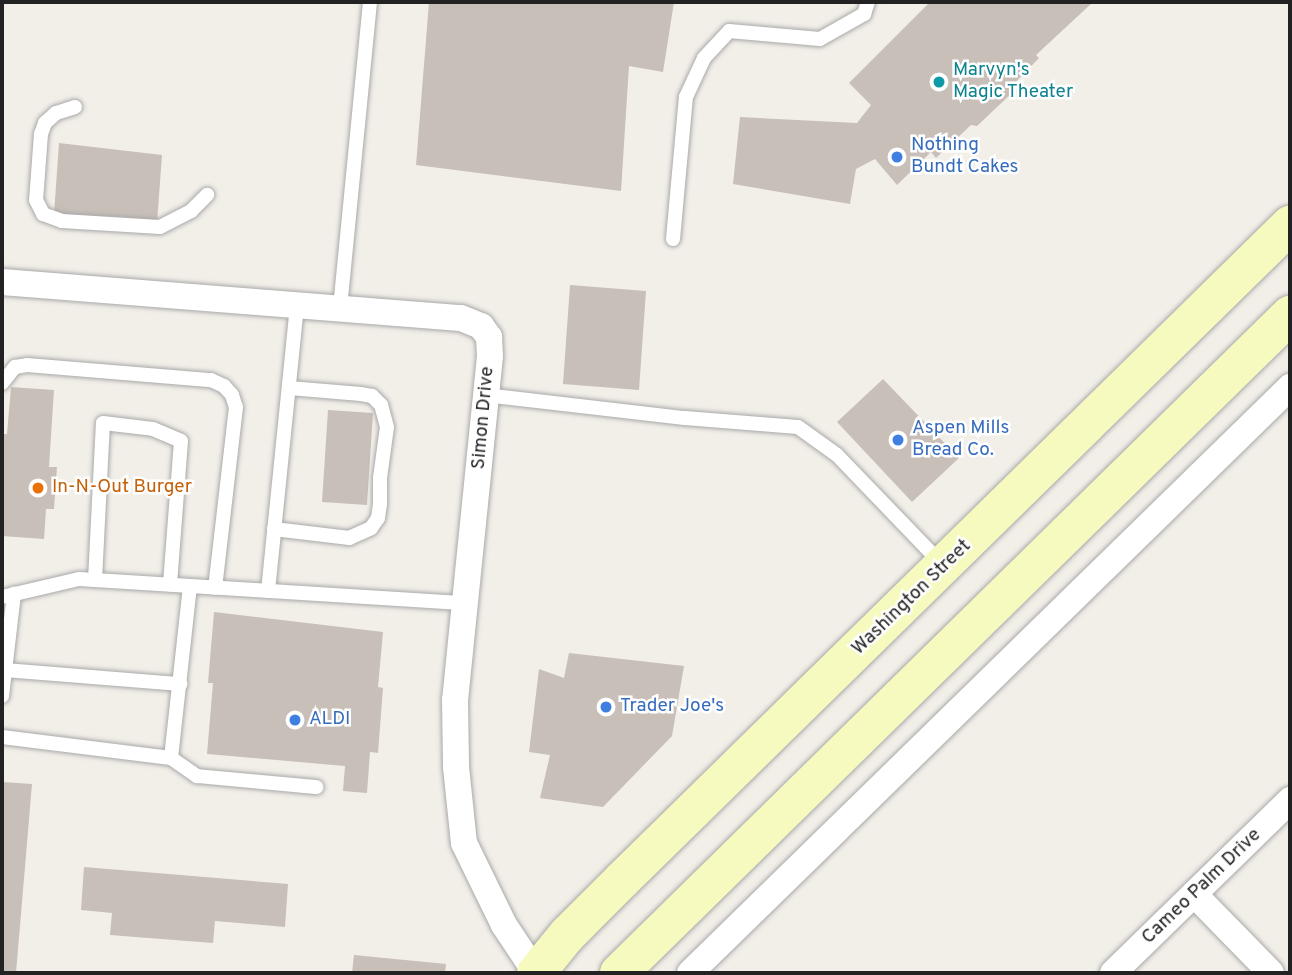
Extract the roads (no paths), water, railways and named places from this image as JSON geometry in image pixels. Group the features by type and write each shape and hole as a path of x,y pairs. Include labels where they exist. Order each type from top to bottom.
{"main road":[{"name":"Washington Street","path":"536,973 575,927 1290,225"},
{"path":"619,973 1290,315"}],"street":[{"name":"Simon Drive","path":"2,282 461,318 481,326 489,337 455,700 456,767 464,843 504,925 536,973"},
{"path":"690,973 1290,387"},
{"name":"Cameo Palm Drive","path":"1113,973 1290,800"},
{"path":"1194,894 1271,973"}],"lane":[{"path":"340,308 370,2"},
{"path":"673,239 686,97 704,58 729,31 820,39 864,14 868,2"},
{"path":"75,107 56,113 45,123 41,134 36,200 43,214 62,221 160,227 191,211 206,195"},
{"path":"268,591 297,305"},
{"path":"2,383 15,367 27,365 211,380 224,386 236,407 215,588"},
{"path":"274,529 349,538 371,528 378,518 380,504 380,478 387,427 381,405 372,396 289,388"},
{"path":"485,396 798,427 837,456 944,566"},
{"path":"95,580 103,423 153,429 181,441 170,585"},
{"path":"2,696 8,595 79,579 465,603"},
{"path":"172,758 190,586"},
{"path":"5,670 180,684"},
{"path":"2,737 172,758 197,776 316,787"}],"place":[{"name":"Marvyn's Magic Theater","path":"939,82"},
{"name":"Nothing Bundt Cakes","path":"897,157"},
{"name":"Aspen Mills Bread Co.","path":"898,440"},
{"name":"In-N-Out Burger","path":"38,488"},
{"name":"Trader Joe's","path":"606,707"},
{"name":"ALDI","path":"295,720"}]}
